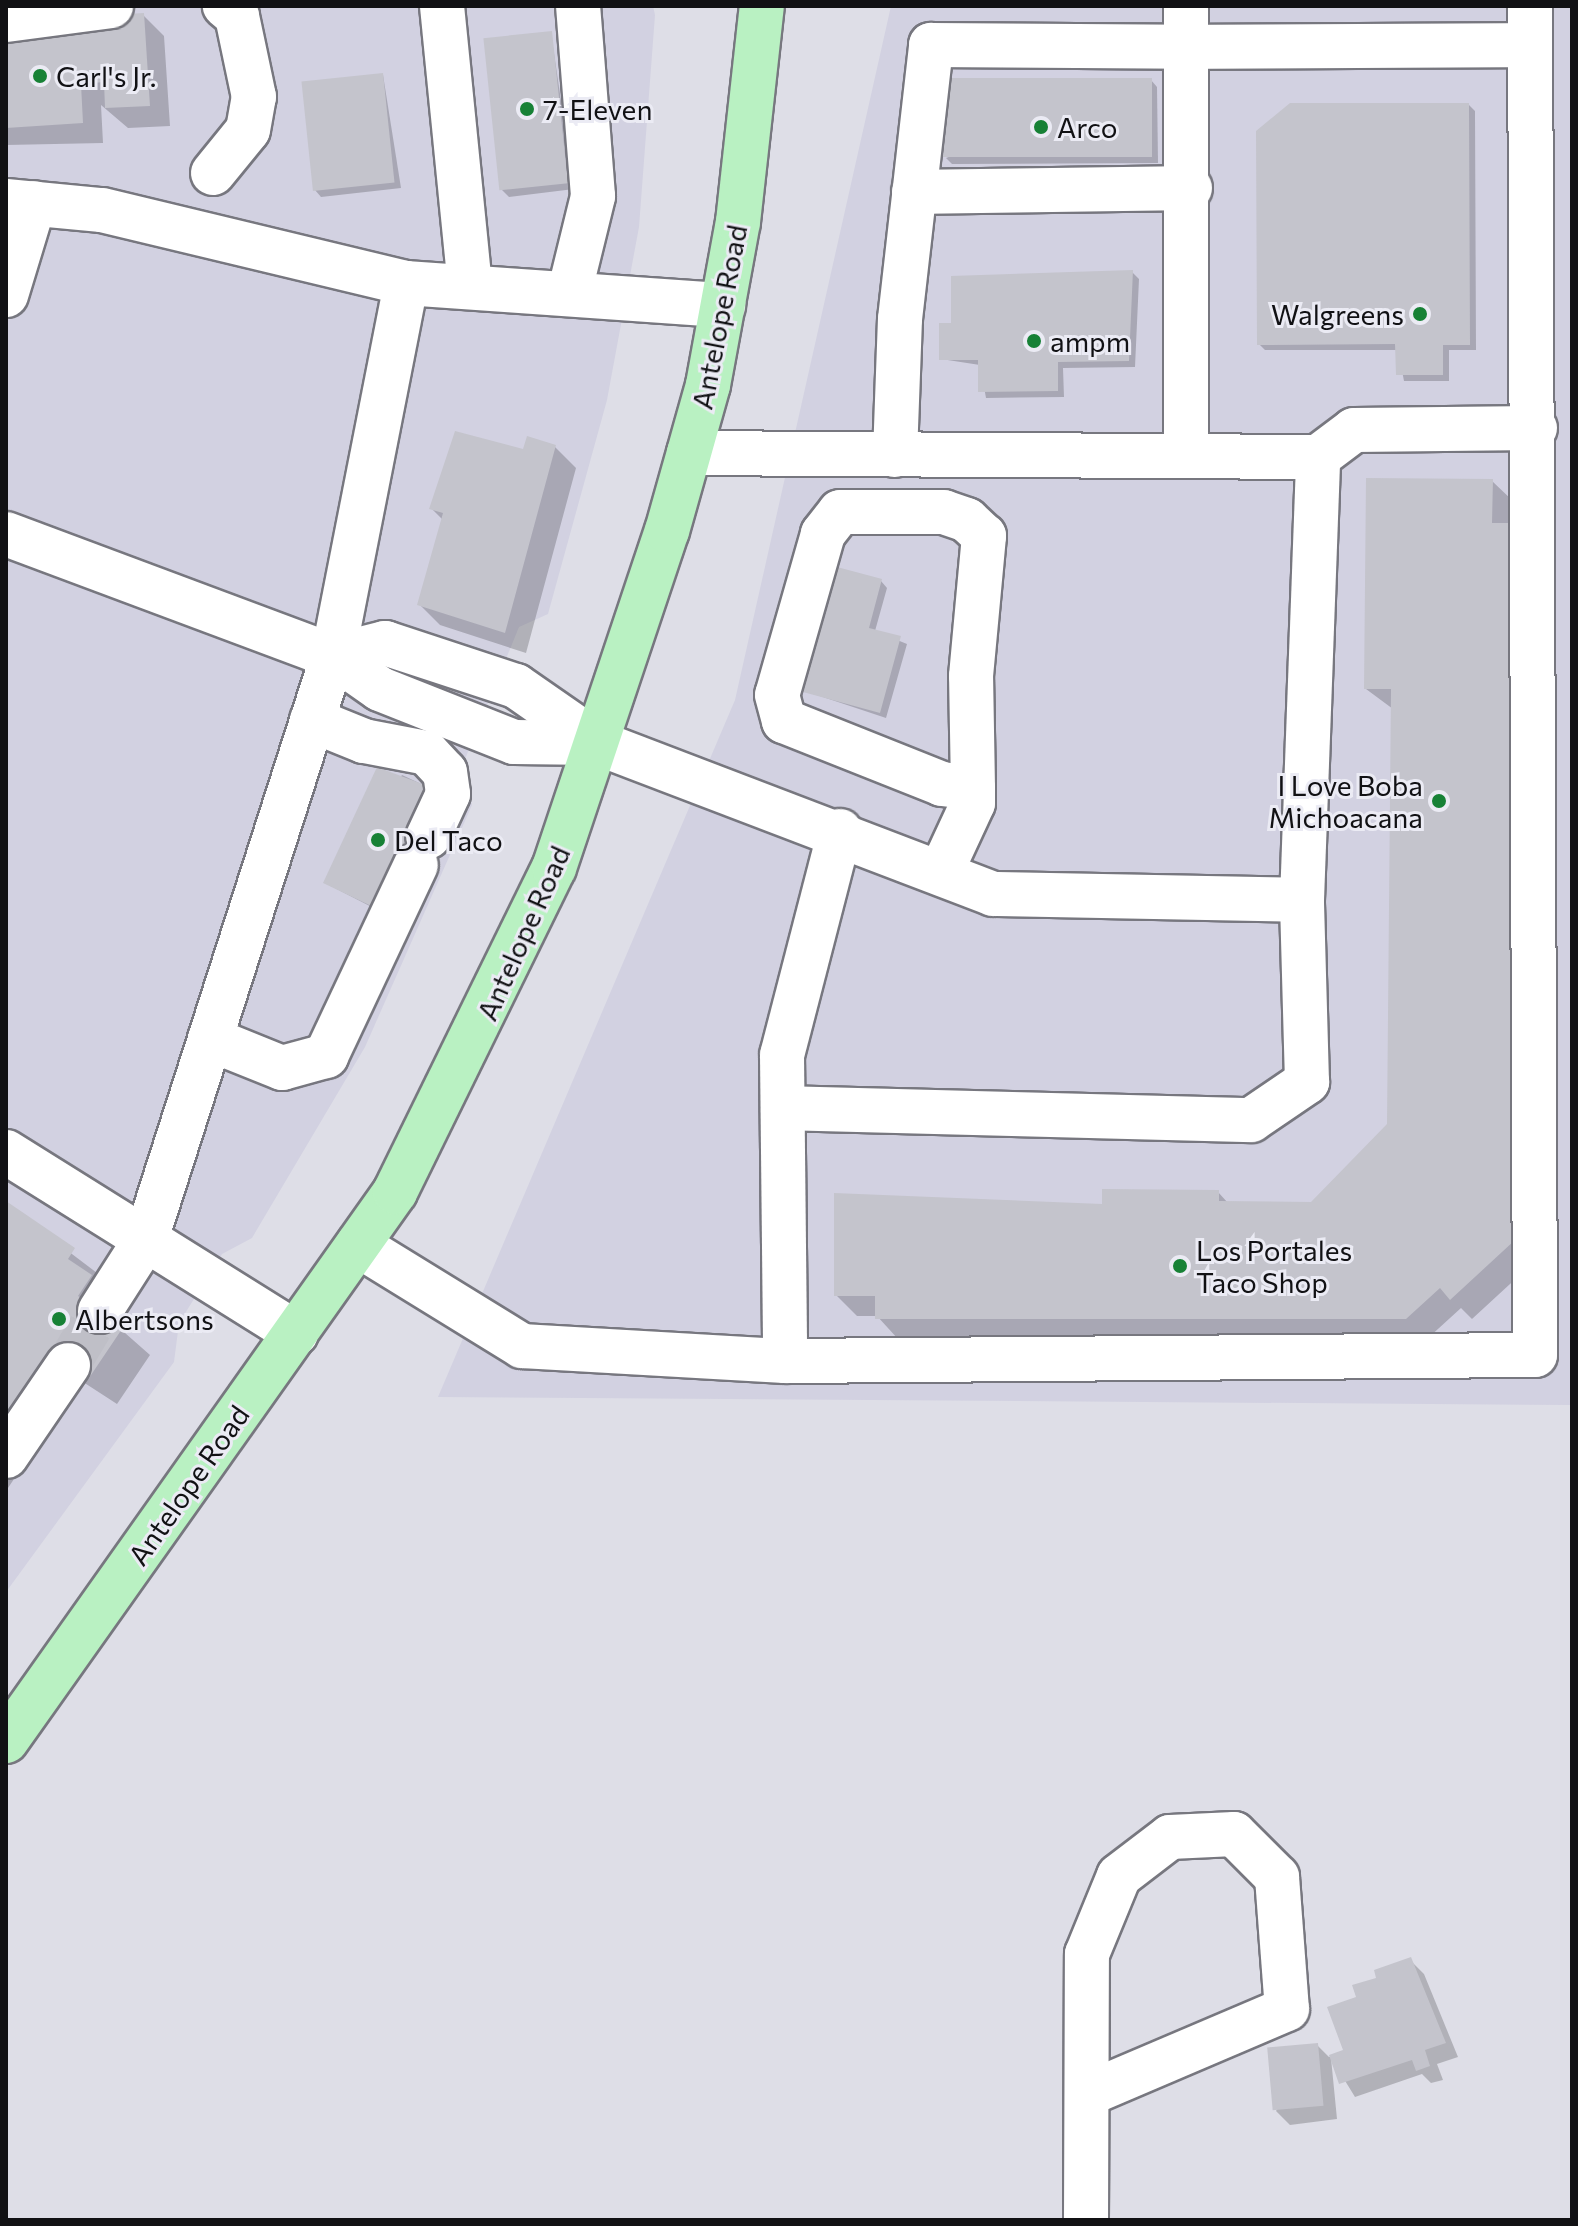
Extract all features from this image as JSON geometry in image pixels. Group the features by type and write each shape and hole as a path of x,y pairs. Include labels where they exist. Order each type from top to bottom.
{"main road":[{"name":"Antelope Road","path":"7,1739 358,1245 464,1064 554,868 598,743 689,453 723,305 762,6"}],"street":[{"path":"6,20 111,6"},
{"path":"213,173 248,130 254,97 237,16 225,6"},
{"path":"442,6 470,287"},
{"path":"569,294 593,196 578,6"},
{"path":"358,1245 522,1346 785,1361 1535,1355 1535,428 1530,25 1186,26 931,45 914,192 895,455"},
{"path":"1186,26 1190,188 1186,456"},
{"path":"914,192 1190,188"},
{"path":"6,295 20,202 102,210 406,283 723,305"},
{"path":"100,1311 146,1239 333,656 406,283"},
{"path":"689,453 1318,457 1354,430 1535,428"},
{"path":"783,1108 1251,1120 1307,1082 1302,900 1318,457"},
{"path":"941,872 973,788 971,676 984,536 967,520 944,512 840,512 823,534 777,695 784,721 942,784 973,788"},
{"path":"6,534 333,656 385,643 516,686 598,743 840,831 993,894 1302,900"},
{"path":"210,1039 282,1068 326,1056 448,794 445,772 427,753 364,741 312,720"},
{"path":"785,1361 782,1055 840,831"},
{"path":"6,1152 296,1333"},
{"path":"6,1456 68,1365"},
{"path":"1086,2220 1090,2093 1087,1954 1119,1876 1170,1837 1234,1834 1277,1877 1287,2009 1090,2093"}],"shaded area":[{"path":"6,6 653,6 655,15 639,227 607,400 548,614 519,627 463,764 472,805 365,1047 252,1238 222,1254 179,1323 174,1362 6,1592"},
{"path":"891,6 1572,6 1572,1405 438,1397 735,700"}],"building":[{"path":"144,13 150,106 105,108 104,82 81,84 83,123 6,128 6,33 60,18"},
{"path":"552,31 568,183 499,190 483,38"},
{"path":"383,73 394,182 313,191 301,82"},
{"path":"943,78 1152,78 1152,157 943,157"},
{"name":"Walgreens","path":"1290,103 1469,103 1470,345 1443,345 1443,375 1396,375 1395,344 1257,345 1256,131"},
{"name":"ampm","path":"1133,270 1129,361 1058,362 1058,391 978,392 978,360 939,360 939,323 951,323 951,276"},
{"path":"455,431 523,449 527,436 556,445 505,633 417,605 443,513 429,509"},
{"path":"1366,478 1493,479 1492,523 1517,523 1515,1240 1450,1300 1440,1288 1406,1319 875,1319 875,1296 834,1296 834,1193 1102,1204 1102,1189 1219,1190 1219,1201 1311,1202 1387,1124 1391,689 1364,689"},
{"path":"837,567 882,579 869,628 901,636 880,713 803,692"},
{"path":"377,767 433,788 386,913 323,883"},
{"name":"Albertsons","path":"6,1201 75,1248 68,1259 92,1275 78,1296 124,1326 89,1378 52,1354 6,1423"},
{"path":"1411,1957 1446,2043 1425,2050 1430,2066 1416,2071 1412,2060 1339,2084 1329,2055 1343,2050 1327,2007 1356,1997 1352,1985 1376,1978 1374,1970"},
{"path":"1318,2043 1323,2106 1273,2110 1267,2047"}],"tunnel":[{"path":"68,1365 100,1311"}],"place":[{"name":"Carl's Jr.","path":"40,76"},
{"name":"7-Eleven","path":"527,109"},
{"name":"Arco","path":"1041,127"},
{"name":"Walgreens","path":"1420,314"},
{"name":"ampm","path":"1034,341"},
{"name":"I Love Boba Michoacana","path":"1439,801"},
{"name":"Del Taco","path":"378,840"},
{"name":"Los Portales Taco Shop","path":"1180,1266"},
{"name":"Albertsons","path":"59,1319"}]}
